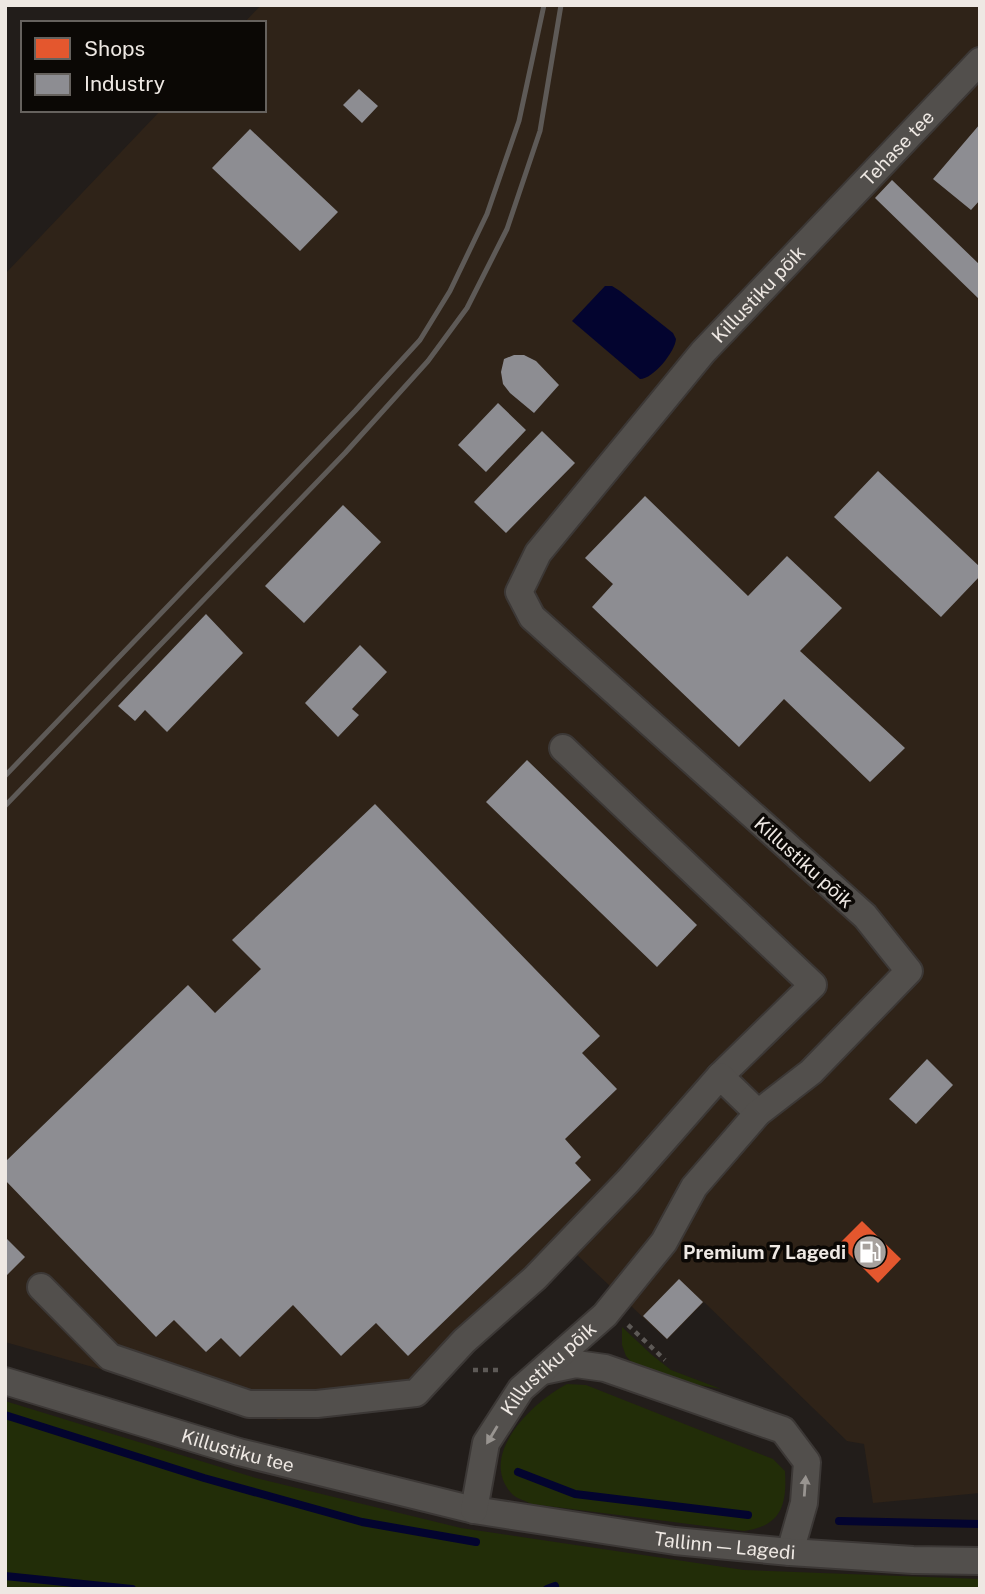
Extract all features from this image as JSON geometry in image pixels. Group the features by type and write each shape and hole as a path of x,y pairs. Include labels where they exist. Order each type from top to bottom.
{"street":[{"name":"Tehase tee","path":"816,236 980,61"},
{"name":"Killustiku põik","path":"474,1510 486,1443 521,1389 607,1312 664,1242 694,1187 758,1114 811,1072 909,971 865,916 531,617 519,592 538,553 695,362 816,236"},
{"path":"41,1287 110,1357 248,1404 317,1404 416,1393 464,1341 535,1278 628,1181 720,1076 813,985 563,748"},
{"path":"720,1076 758,1114"},
{"path":"605,1368 599,1351 599,1335 607,1312"},
{"path":"542,1371 576,1364 605,1368 783,1430 807,1462 804,1503 790,1552"},
{"name":"Killustiku tee","path":"5,1381 239,1452 474,1510"},
{"name":"Tallinn — Lagedi","path":"474,1510 674,1541 790,1552 913,1560 980,1561"}],"path":[{"path":"607,1312 670,1363"},
{"path":"437,1370 512,1370"}],"shaded area":[{"path":"261,5 980,5 980,1493 873,1503 864,1444 847,1441 704,1302 667,1340 574,1252 417,1404 279,1420 5,1342 5,274 159,112 266,112 266,21 246,21"},
{"path":"605,286 612,286 620,291 673,333 676,339 663,364 645,378 640,379 572,321"}],"green space":[{"path":"622,1327 671,1370 721,1389 688,1383 635,1366 626,1356 622,1345"},
{"path":"567,1384 586,1385 773,1459 785,1471 785,1494 779,1512 766,1524 744,1531 532,1504 516,1497 503,1479 501,1463 505,1447 526,1416 539,1403"},
{"path":"5,1401 256,1478 461,1528 744,1570 980,1579 980,1589 5,1589"}],"building: Shops":[{"name":"Premium 7 Lagedi","path":"862,1221 901,1259 878,1283 839,1244"}],"building: Industry":[{"path":"359,89 378,106 362,123 343,105"},
{"path":"980,124 980,200 971,210 933,179"},
{"path":"250,129 338,212 300,251 212,168"},
{"path":"892,180 980,265 980,300 875,198"},
{"path":"524,355 536,361 559,385 534,413 503,384 501,372 504,359"},
{"path":"498,403 526,430 486,472 458,445"},
{"path":"542,431 575,463 506,533 474,502"},
{"path":"878,471 980,567 980,576 941,617 834,517"},
{"path":"645,496 748,596 787,556 842,608 800,651 905,748 870,782 784,699 739,747 592,607 613,584 585,558"},
{"path":"343,505 381,542 304,623 265,586"},
{"path":"206,614 243,653 167,732 145,710 135,721 118,706"},
{"path":"360,645 387,672 352,709 359,715 338,737 305,703"},
{"path":"527,760 697,925 657,967 486,802"},
{"path":"375,804 600,1036 582,1053 617,1089 565,1139 581,1157 575,1163 591,1180 408,1356 376,1323 341,1356 293,1305 240,1357 221,1338 206,1352 174,1320 156,1337 5,1180 5,1162 188,985 215,1013 261,969 232,940"},
{"path":"927,1059 953,1085 916,1124 889,1099"},
{"path":"5,1237 25,1257 5,1277"},
{"path":"679,1279 703,1302 667,1339 643,1316"}],"waterway":[{"path":"5,1415 204,1478 362,1522 476,1542"},
{"path":"518,1472 575,1494 748,1515"},
{"path":"839,1521 980,1524"},
{"path":"5,1576 132,1589"},
{"path":"547,1589 555,1586"}],"railway":[{"path":"5,776 420,340 450,291 487,214 519,121 544,5"},
{"path":"5,806 345,453 428,361 467,308 507,229 540,131 561,5"}],"place":[{"name":"Premium 7 Lagedi","path":"870,1252"}]}
